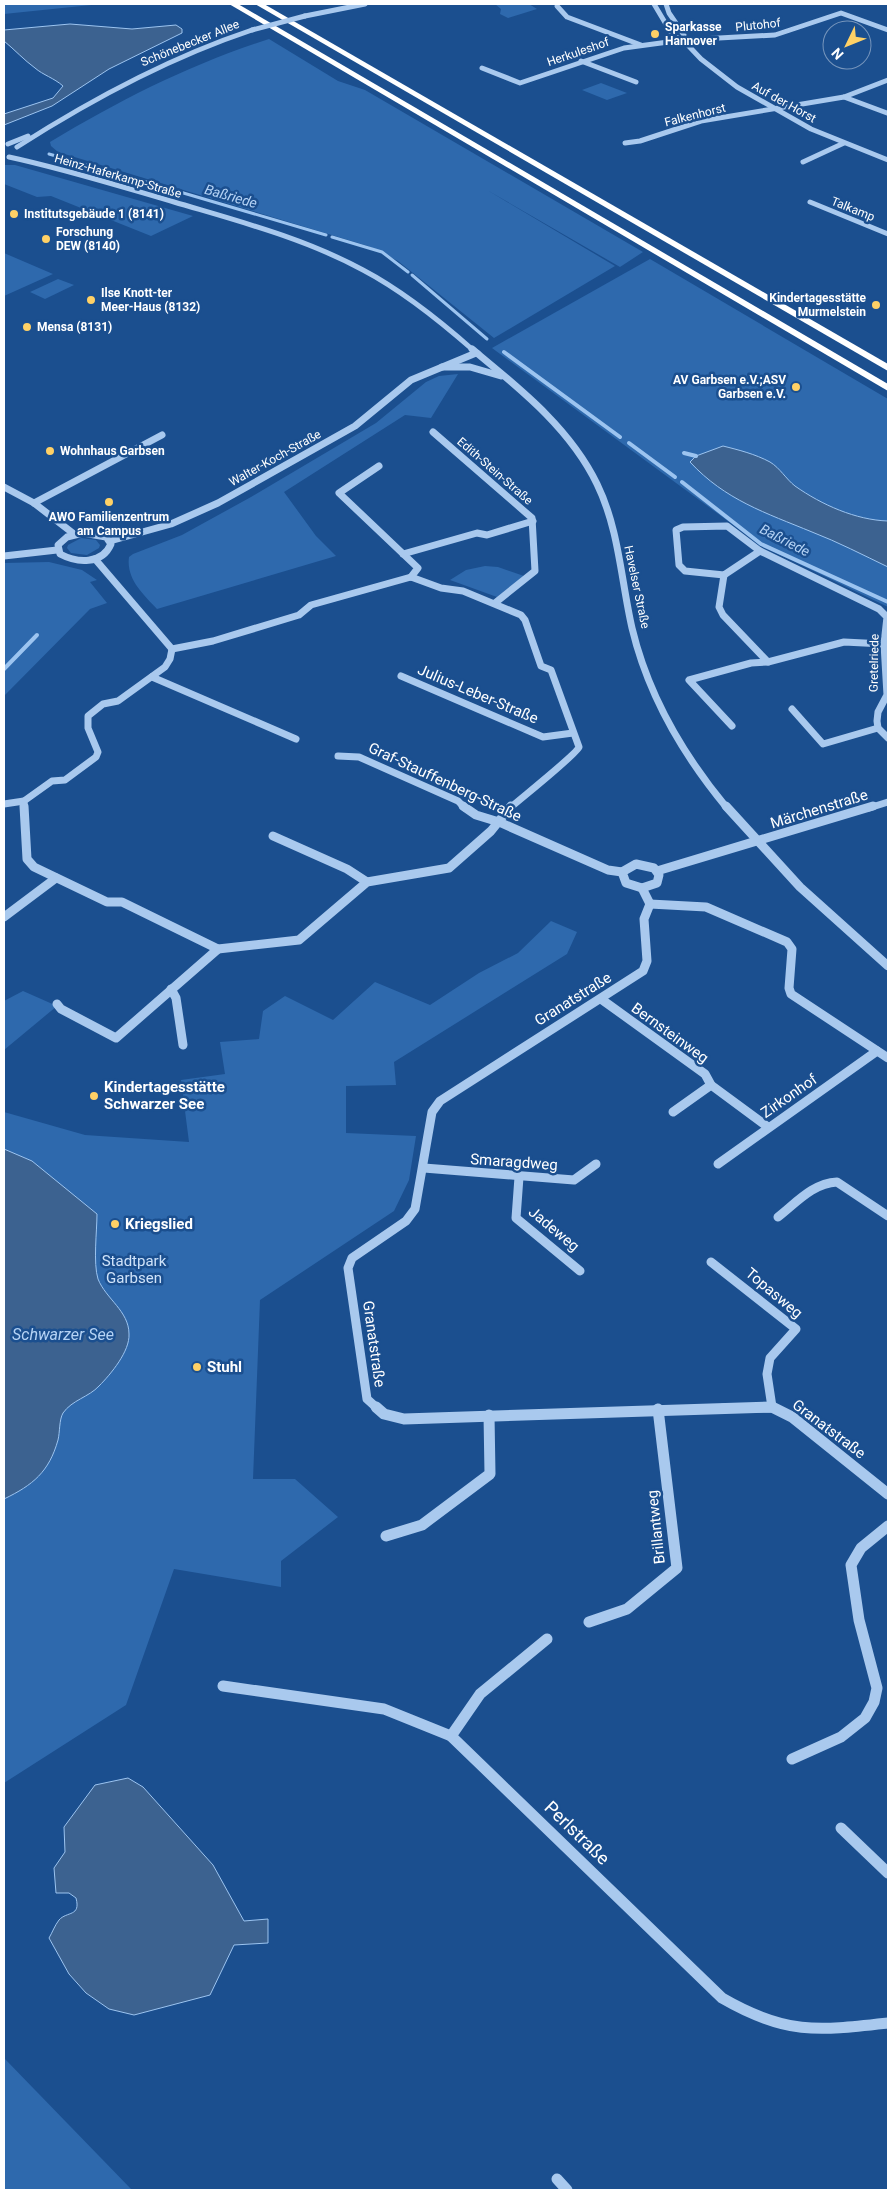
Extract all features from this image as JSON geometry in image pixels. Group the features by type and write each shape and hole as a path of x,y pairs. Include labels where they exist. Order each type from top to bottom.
{"highway":[{"path":"234,4 888,388"},
{"path":"259,4 888,368"}],"street":[{"name":"Schönebecker Allee","path":"17,147 36,133 147,70 206,45 305,16 365,4"},
{"name":"Auf der Horst","path":"654,4 673,36 683,40 723,78 771,108 844,144 888,160"},
{"name":"Auf der Horst","path":"666,4 669,13 684,35 683,40"},
{"path":"557,6 568,17 641,45"},
{"name":"Plutohof","path":"683,40 775,35 841,13 888,30"},
{"name":"Herkuleshof","path":"482,68 520,83 581,61 641,45 683,40"},
{"path":"581,61 636,82"},
{"name":"Falkenhorst","path":"625,143 640,141 701,121 844,96 888,80"},
{"path":"844,96 887,113"},
{"name":"Schönebecker Allee","path":"6,144 36,133"},
{"path":"6,144 17,147 18,154 6,158"},
{"path":"803,162 844,144"},
{"name":"Heinz-Haferkamp-Straße","path":"18,154 45,165 262,228 328,254 362,270 405,296 476,353"},
{"name":"Heinz-Haferkamp-Straße","path":"6,158 45,165"},
{"name":"Talkamp","path":"810,202 888,234"},
{"name":"Walter-Koch-Straße","path":"110,541 171,524 258,482 367,418 402,386 437,368 476,353"},
{"name":"Havelser Straße","path":"476,353 506,378 568,437 598,485 608,514 634,634 645,671 658,704 676,736 708,783 757,841 818,904 888,966"},
{"name":"Walter-Koch-Straße","path":"437,368 479,369 506,378"},
{"name":"Edith-Stein-Straße","path":"433,432 528,514 532,521 535,570 495,604"},
{"path":"34,503 162,435"},
{"path":"379,466 339,493 418,568 411,577"},
{"path":"4,488 34,503 74,534"},
{"path":"403,554 477,533 487,535 532,521"},
{"name":"Gretelriede","path":"724,575 682,570 679,565 676,530 683,527 727,526 760,552 878,609 887,617 884,644 887,694 885,704 877,721 878,728"},
{"path":"91,533 106,537 110,541 109,551 96,559 71,560 60,554 57,550 61,541 74,534 91,533"},
{"path":"4,556 57,550"},
{"path":"760,552 727,571 724,575 719,608 723,615 768,662"},
{"path":"96,559 172,649"},
{"path":"24,801 27,859 34,867 107,902 122,902 218,949 299,940 367,882 382,878 441,871 448,868 499,822 519,799 578,752 578,743 551,670 541,666 525,620 516,612 463,591 440,588 411,577 311,605 299,615 228,637 172,649"},
{"path":"732,726 689,680 751,663 768,662 844,642 884,644"},
{"path":"4,804 24,801 52,781 65,780 96,757 98,752 88,728 88,716 104,704 118,701 165,667 170,659 172,649"},
{"name":"Julius-Leber-Straße","path":"401,676 543,737 573,733"},
{"path":"152,677 296,739"},
{"path":"792,709 823,744 878,728 888,738"},
{"name":"Graf-Stauffenberg-Straße","path":"338,756 359,757 458,801 464,809 499,822 608,870 622,872"},
{"name":"Märchenstraße","path":"757,841 888,802"},
{"path":"273,836 347,869 367,882"},
{"path":"658,871 659,879 657,883 642,888 626,883 622,876 622,872 636,864 648,866 658,871 757,841"},
{"path":"4,918 56,878"},
{"path":"642,888 650,904 706,907 787,942 792,948 789,988 791,994 888,1058"},
{"name":"Granatstraße","path":"650,904 644,920 646,967 640,974 440,1101 432,1112 417,1204 406,1220 356,1253 349,1263 364,1392 371,1405 391,1418 658,1408 772,1407 792,1417 888,1494"},
{"path":"58,1004 61,1009 116,1038 218,949"},
{"path":"171,989 176,998 183,1045"},
{"name":"Bernsteinweg","path":"601,999 705,1074 711,1085 768,1127"},
{"name":"Zirkonhof","path":"718,1164 877,1051"},
{"path":"673,1112 711,1085"},
{"name":"Smaragdweg","path":"424,1168 574,1180 596,1164"},
{"name":"Jadeweg","path":"519,1177 516,1218 580,1271"},
{"path":"778,1217 820,1186 833,1182 838,1182 888,1216"},
{"name":"Topasweg","path":"711,1262 796,1329 793,1335 778,1346 767,1366 772,1407"},
{"name":"Brillantweg","path":"589,1622 627,1609 678,1568 658,1408"},
{"path":"386,1536 422,1526 490,1474 489,1415"},
{"path":"792,1759 841,1737 865,1718 874,1702 876,1688 859,1620 851,1565 862,1548 888,1526"},
{"path":"451,1736 480,1694 547,1639"},
{"name":"Perlstraße","path":"223,1686 384,1708 451,1736 722,1998 749,2015 787,2028 819,2031 888,2023"},
{"path":"841,1828 888,1873"},
{"path":"557,2179 567,2190"}],"green space":[{"path":"4,4 101,4 4,14"},
{"path":"495,4 529,4 537,9 508,18 500,14 501,9"},
{"path":"269,39 338,81 365,90 643,252 620,267 487,190 615,266 494,338 398,261 368,246 58,152 51,146 50,142 103,111 156,84 211,60"},
{"path":"601,83 627,93 607,100 582,90"},
{"path":"4,165 15,165 193,216 151,236 51,196 37,197 4,184"},
{"path":"4,253 53,274 4,296"},
{"path":"650,259 888,399 888,607 762,546 492,348"},
{"path":"58,279 74,285 45,299 30,292"},
{"path":"458,374 431,418 405,415 284,492 316,536 336,556 157,609 137,586 130,572 129,565 129,557 133,554 182,535 251,497 376,423 426,382 439,376"},
{"path":"81,538 96,540 100,545 99,548 87,555 71,553 67,548 68,545"},
{"path":"49,562 82,570 97,580 90,582 107,603 90,609 4,696 4,563"},
{"path":"485,566 498,567 524,576 497,597 450,580 466,570"},
{"name":"Stadtpark Garbsen","path":"551,921 577,932 567,954 394,1062 396,1085 346,1086 346,1133 416,1136 409,1180 394,1211 260,1300 253,1479 295,1479 338,1517 281,1561 281,1587 174,1569 126,1705 4,1783 4,1112 85,1135 189,1142 181,1080 225,1074 220,1042 259,1039 263,1011 285,996 333,1020 375,982 430,1005 479,973 518,953"},
{"path":"23,991 57,1006 4,1050 4,1001"},
{"path":"4,2058 132,2190 4,2190"}],"water":[{"path":"70,24 132,29 176,25 182,29 182,33 109,69 52,106 4,125 4,114 53,98 63,86 27,62 4,41 4,30"},
{"path":"723,446 753,454 770,462 795,486 828,505 864,518 888,521 888,567 747,504 717,486 690,462 696,456"},
{"name":"Schwarzer See","path":"4,1149 32,1161 97,1214 95,1256 98,1279 125,1319 129,1334 123,1355 109,1375 95,1390 71,1405 63,1413 58,1440 45,1469 31,1483 4,1499"},
{"path":"128,1778 143,1787 213,1865 244,1921 268,1919 268,1943 234,1945 210,1995 134,2015 109,2009 86,1993 69,1974 49,1938 59,1920 77,1908 76,1898 69,1893 56,1893 54,1868 65,1852 64,1827 95,1785"}],"waterway":[{"name":"Baßriede","path":"49,154 108,171"},
{"name":"Baßriede","path":"129,177 326,235"},
{"name":"Baßriede","path":"332,237 382,252 408,272"},
{"name":"Baßriede","path":"412,275 487,339"},
{"name":"Baßriede","path":"504,352 620,437"},
{"name":"Baßriede","path":"629,443 675,477"},
{"path":"684,453 696,456"},
{"name":"Baßriede","path":"682,482 761,544 888,602"},
{"path":"4,669 37,635"}],"place":[{"name":"Sparkasse Hannover","path":"655,34"},
{"name":"Institutsgebäude 1 (8141)","path":"14,214"},
{"name":"Forschung DEW (8140)","path":"46,239"},
{"name":"Ilse Knott-ter Meer-Haus (8132)","path":"91,300"},
{"name":"Kindertagesstätte Murmelstein","path":"876,305"},
{"name":"Mensa (8131)","path":"27,327"},
{"name":"AV Garbsen e.V.;ASV Garbsen e.V.","path":"796,387"},
{"name":"Wohnhaus Garbsen","path":"50,451"},
{"name":"AWO Familienzentrum am Campus","path":"109,502"},
{"name":"Kindertagesstätte Schwarzer See","path":"94,1096"},
{"name":"Kriegslied","path":"115,1224"},
{"name":"Stuhl","path":"197,1367"}]}
